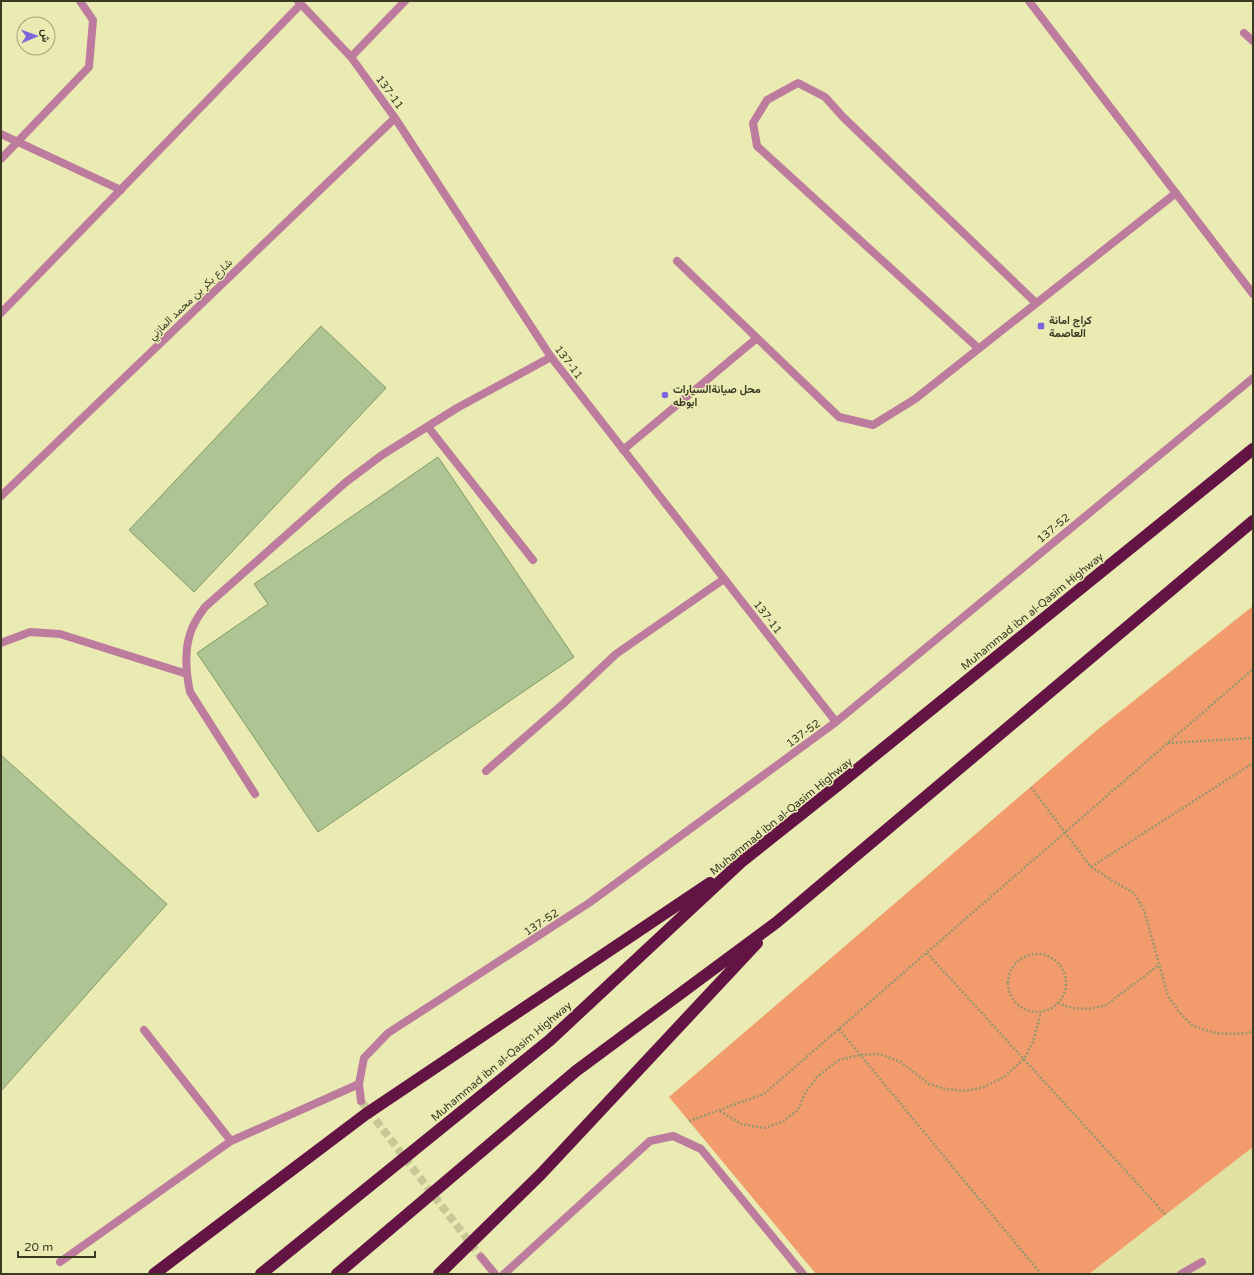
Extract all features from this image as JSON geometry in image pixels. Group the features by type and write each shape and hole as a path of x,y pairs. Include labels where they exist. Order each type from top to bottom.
{"highway":[{"name":"Muhammad ibn al-Qasim Highway","path":"261,1274 550,1040 741,862 1253,449"},
{"path":"336,1274 576,1071 777,922 1253,521"},
{"path":"154,1274 366,1114 741,862"},
{"path":"439,1274 541,1174 777,922"}],"street":[{"path":"1,159 89,67 94,20 80,1"},
{"path":"351,57 405,1"},
{"path":"1030,1 1253,294"},
{"path":"1,313 121,190 299,2"},
{"name":"137-11","path":"299,2 351,57 395,118 551,357 836,722"},
{"path":"1244,33 1253,41"},
{"path":"978,348 757,146 753,123 767,100 798,83 825,97 849,123 1036,303"},
{"name":"شارع بكر بن محمد المازني","path":"1,496 395,118"},
{"path":"1,134 121,190"},
{"path":"677,261 840,417 873,425 915,399 1176,193"},
{"path":"623,450 757,338"},
{"path":"255,794 190,692 186,655 190,634 205,607 346,482 382,456 457,408 551,357"},
{"name":"137-52","path":"360,1101 359,1084 364,1058 388,1033 589,904 836,722 1253,378"},
{"path":"428,427 533,560"},
{"path":"486,771 563,704 616,654 724,579"},
{"path":"1,643 30,632 60,634 187,674"},
{"path":"144,1030 231,1141"},
{"path":"60,1262 231,1141 359,1084"},
{"path":"504,1274 650,1141 673,1136 701,1148 803,1274"},
{"path":"481,1257 495,1274"},
{"path":"1181,1274 1202,1262"}],"path":[{"path":"689,1121 764,1094 1253,669"},
{"path":"1168,743 1253,738"},
{"path":"1091,867 1253,763"},
{"path":"1031,787 1091,867 1134,893 1144,910 1168,996 1179,1012 1193,1026 1215,1033 1232,1034 1249,1033 1253,1031"},
{"path":"927,952 1166,1214"},
{"path":"1038,954 1055,960 1062,968 1066,986 1058,1003 1050,1009 1040,1012 1031,1012 1014,1002 1009,993 1008,983 1009,974 1013,966 1020,959 1029,955 1038,954"},
{"path":"1058,1003 1072,1008 1089,1009 1106,1005 1159,965"},
{"path":"720,1110 741,1124 764,1128 782,1122 798,1110 805,1093 817,1077 839,1060 860,1055 880,1054 901,1062 929,1084 946,1089 965,1091 984,1087 1004,1077 1024,1059 1033,1042 1040,1012"},
{"path":"839,1029 1041,1274"}],"shaded area":[{"path":"1253,606 1253,1147 1089,1274 816,1274 669,1097 1097,730"},
{"path":"1253,1147 1253,1274 1089,1274 1166,1215"}],"building":[{"path":"321,326 386,388 194,592 129,530"},
{"path":"438,457 574,657 318,832 197,653 268,604 254,584"},
{"path":"1,755 167,904 1,1091"}],"tunnel":[{"path":"361,1101 481,1257"}],"place":[{"name":"كراج امانة العاصمة","path":"1041,326"},
{"name":"محل صيانةالسيارات ابوطه","path":"665,395"}]}
